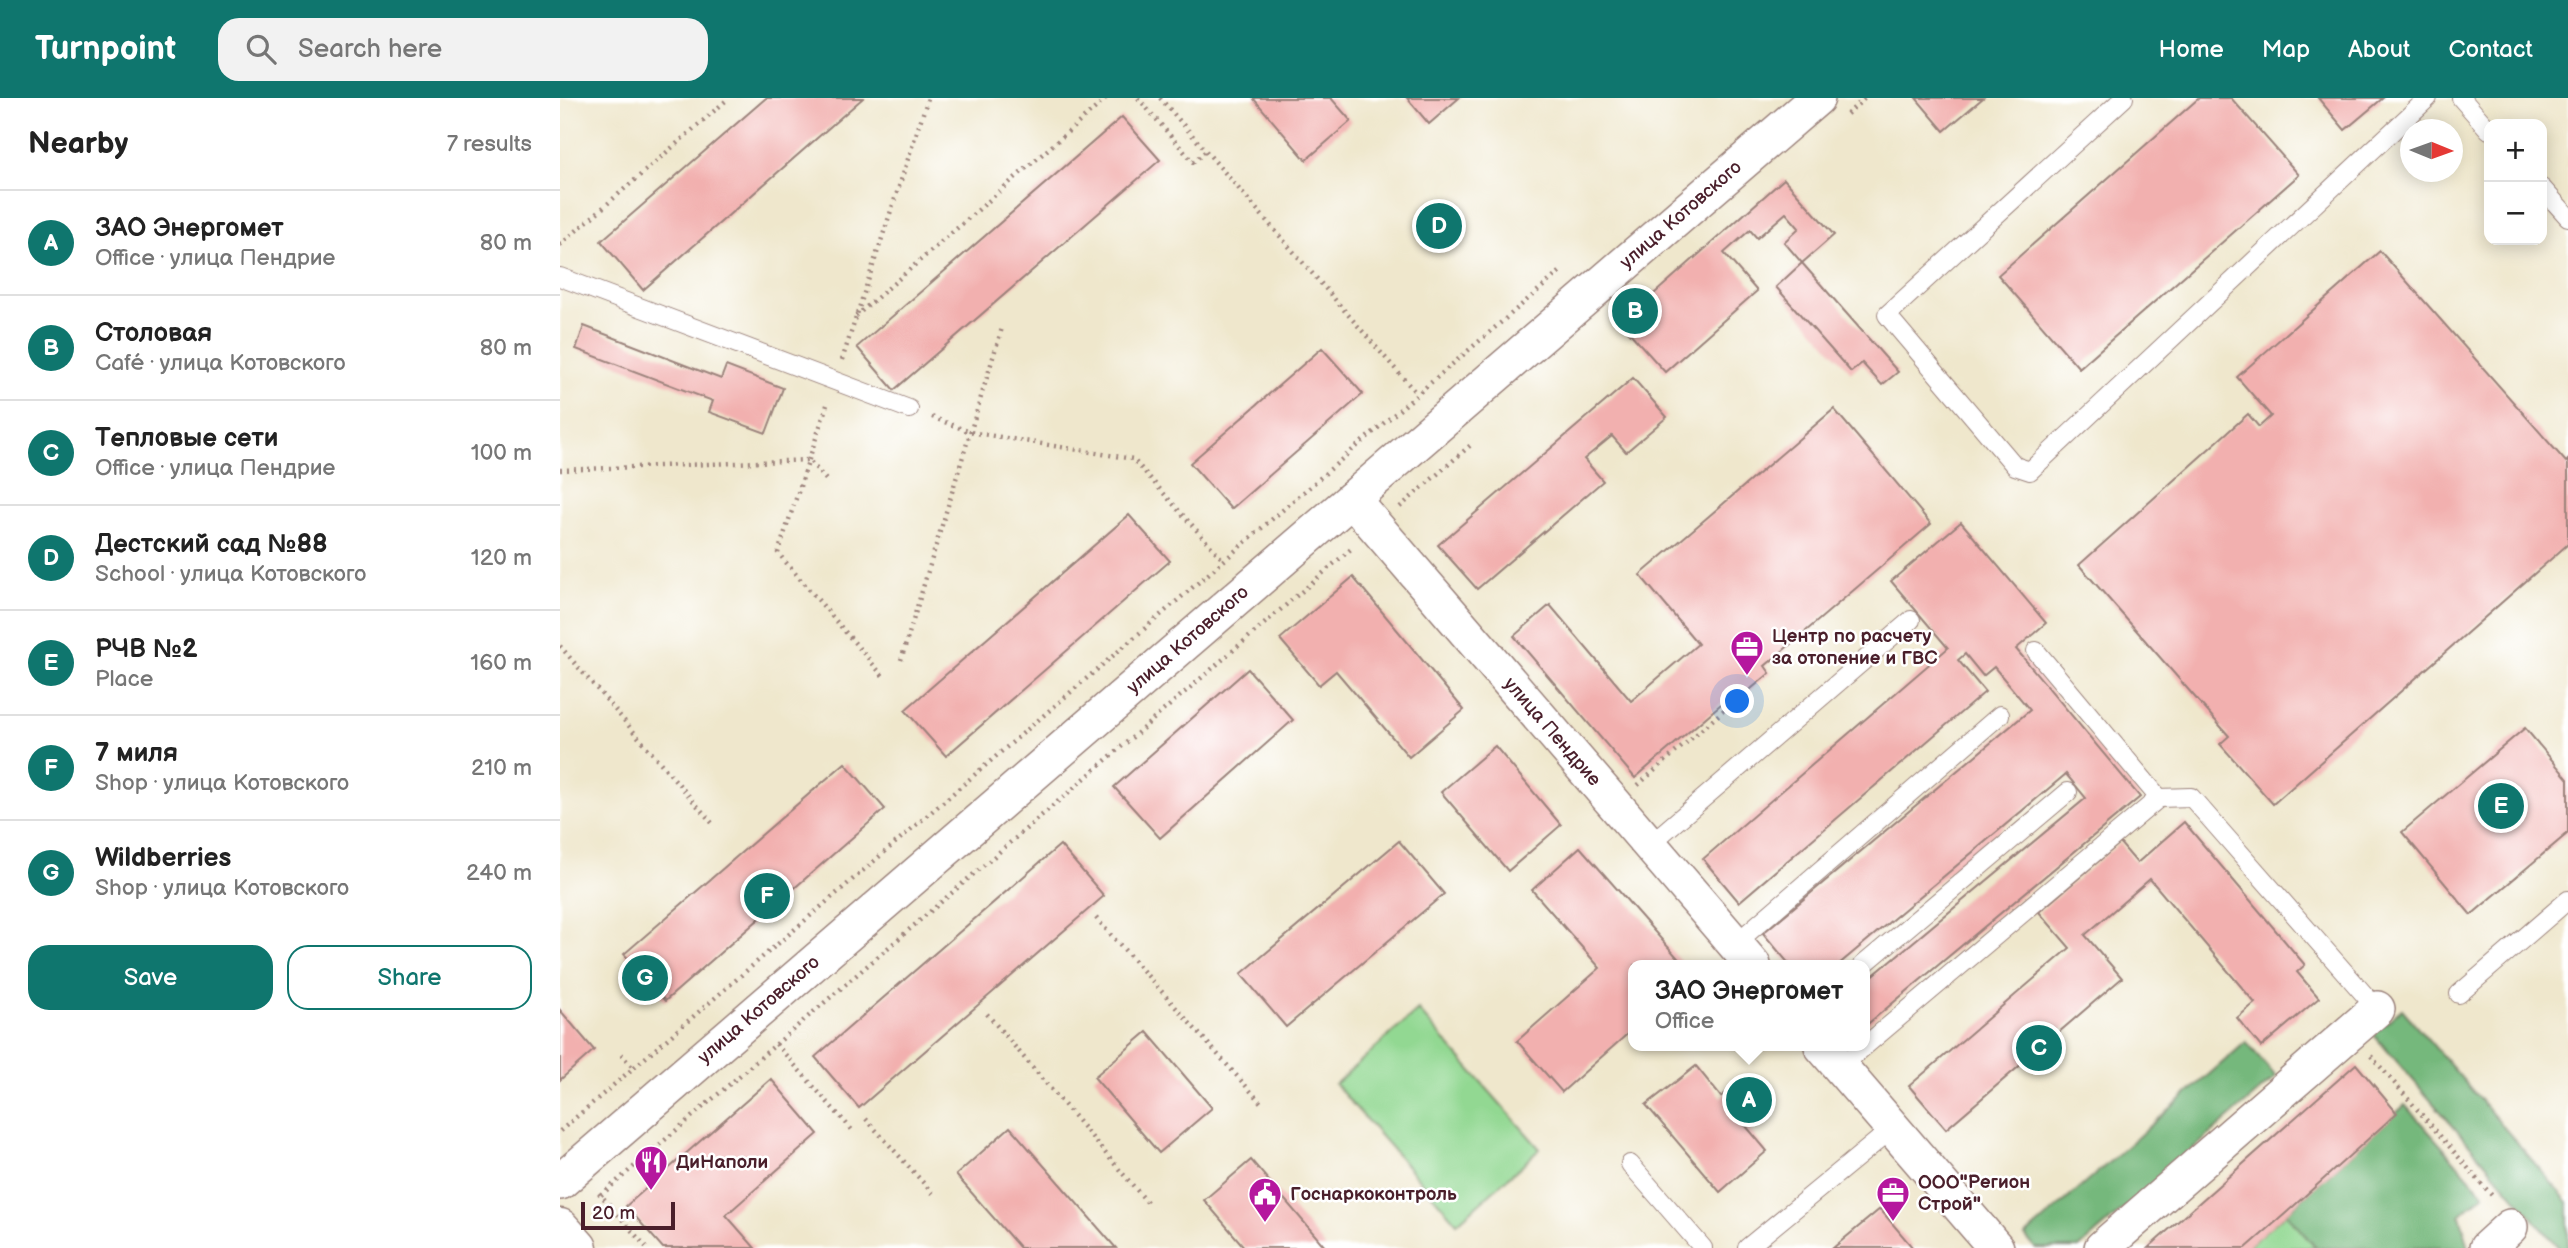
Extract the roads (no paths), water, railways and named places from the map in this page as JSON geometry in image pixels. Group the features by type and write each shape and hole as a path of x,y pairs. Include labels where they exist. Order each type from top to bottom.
{"highway":[{"path":"560,1228 578,1248"}],"street":[{"name":"улица Котовского","path":"560,1182 1817,98"},
{"name":"улица Пендрие","path":"1352,499 1744,955"},
{"path":"2102,1248 2377,1009"},
{"path":"1831,1057 1996,1248"}],"lane":[{"path":"2124,98 1887,315 2015,466 2031,471 2428,98"},
{"path":"2461,98 2484,124"},
{"path":"2547,194 2568,217"},
{"path":"560,277 909,409"},
{"path":"1649,845 1911,620"},
{"path":"2036,651 2159,798"},
{"path":"1744,955 2000,715"},
{"path":"1869,960 2068,792"},
{"path":"1870,1026 2159,798 2192,797 2377,1009"},
{"path":"2459,994 2568,900"},
{"path":"1747,1248 1893,1128"},
{"path":"1630,1164 1703,1248"}],"place":[{"name":"Дестский сад №88","path":"1439,226"},
{"name":"Столовая","path":"1635,311"},
{"name":"Центр по расчету за отопение и ГВС","path":"1747,677"},
{"name":"РЧВ №2","path":"2501,806"},
{"name":"7 миля","path":"767,896"},
{"name":"Wildberries","path":"645,978"},
{"name":"Тепловые сети","path":"2039,1048"},
{"name":"ЗАО Энергомет","path":"1749,1100"},
{"name":"ДиНаполи","path":"651,1192"},
{"name":"ООО\"Регион Строй\"","path":"1893,1223"},
{"name":"Госнаркоконтроль","path":"1265,1224"}]}
